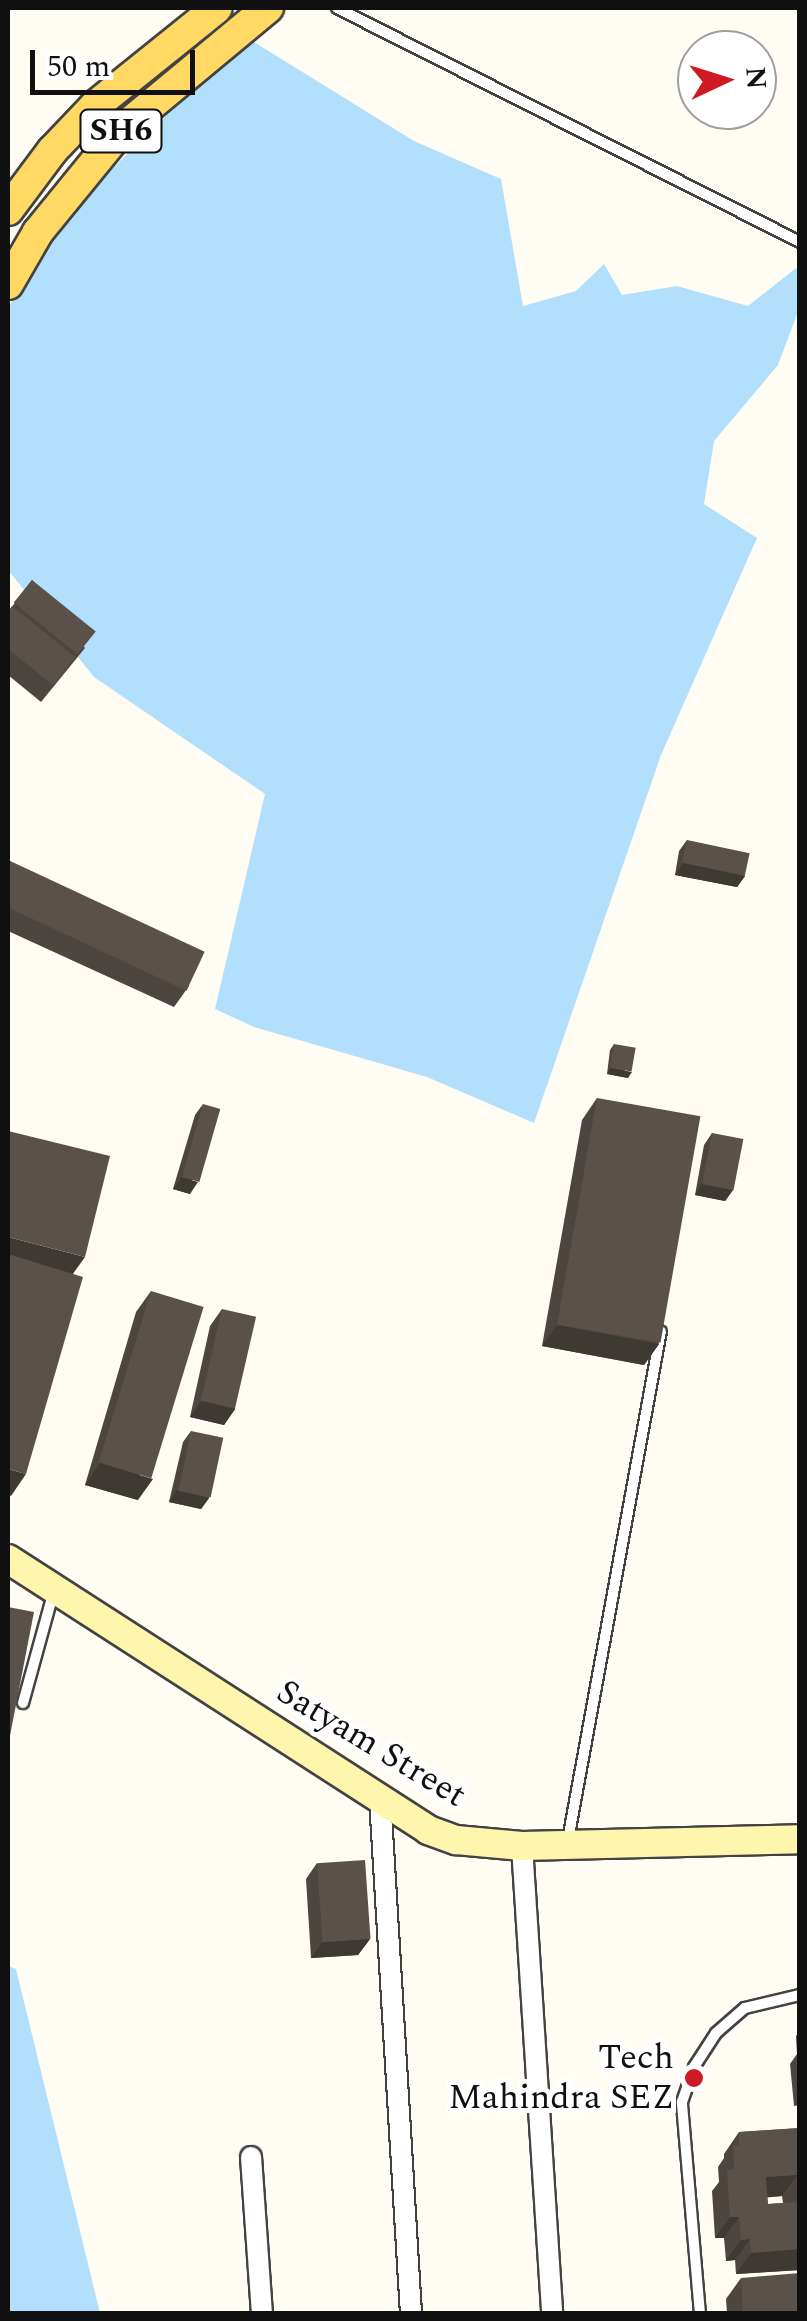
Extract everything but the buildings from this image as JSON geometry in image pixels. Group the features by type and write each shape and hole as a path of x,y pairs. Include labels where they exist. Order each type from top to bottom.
{"main road":[{"name":"SH6","path":"8,210 52,150 95,106 218,8"},
{"name":"SH6","path":"8,284 38,232 122,129 268,8"}],"street":[{"name":"Satyam Street","path":"8,1559 428,1830 456,1840 522,1846 800,1839"},
{"path":"380,1798 411,2314"},
{"path":"522,1846 552,2314"},
{"path":"251,2157 262,2314"}],"lane":[{"path":"337,8 800,242"},
{"path":"567,1842 664,1314"},
{"path":"23,1702 55,1588"},
{"path":"700,2314 682,2102 694,2067 716,2033 745,2008 800,1995"}],"water":[{"path":"246,37 414,141 501,179 523,306 576,291 604,264 622,295 677,286 748,306 796,268 799,272 799,309 778,365 714,441 704,504 757,538 661,755 534,1123 427,1077 254,1027 215,1009 265,794 94,677 8,570 8,308 52,228"},
{"path":"8,1966 16,1969 100,2313 8,2313"}],"place":[{"name":"Tech Mahindra SEZ","path":"694,2078"}]}
